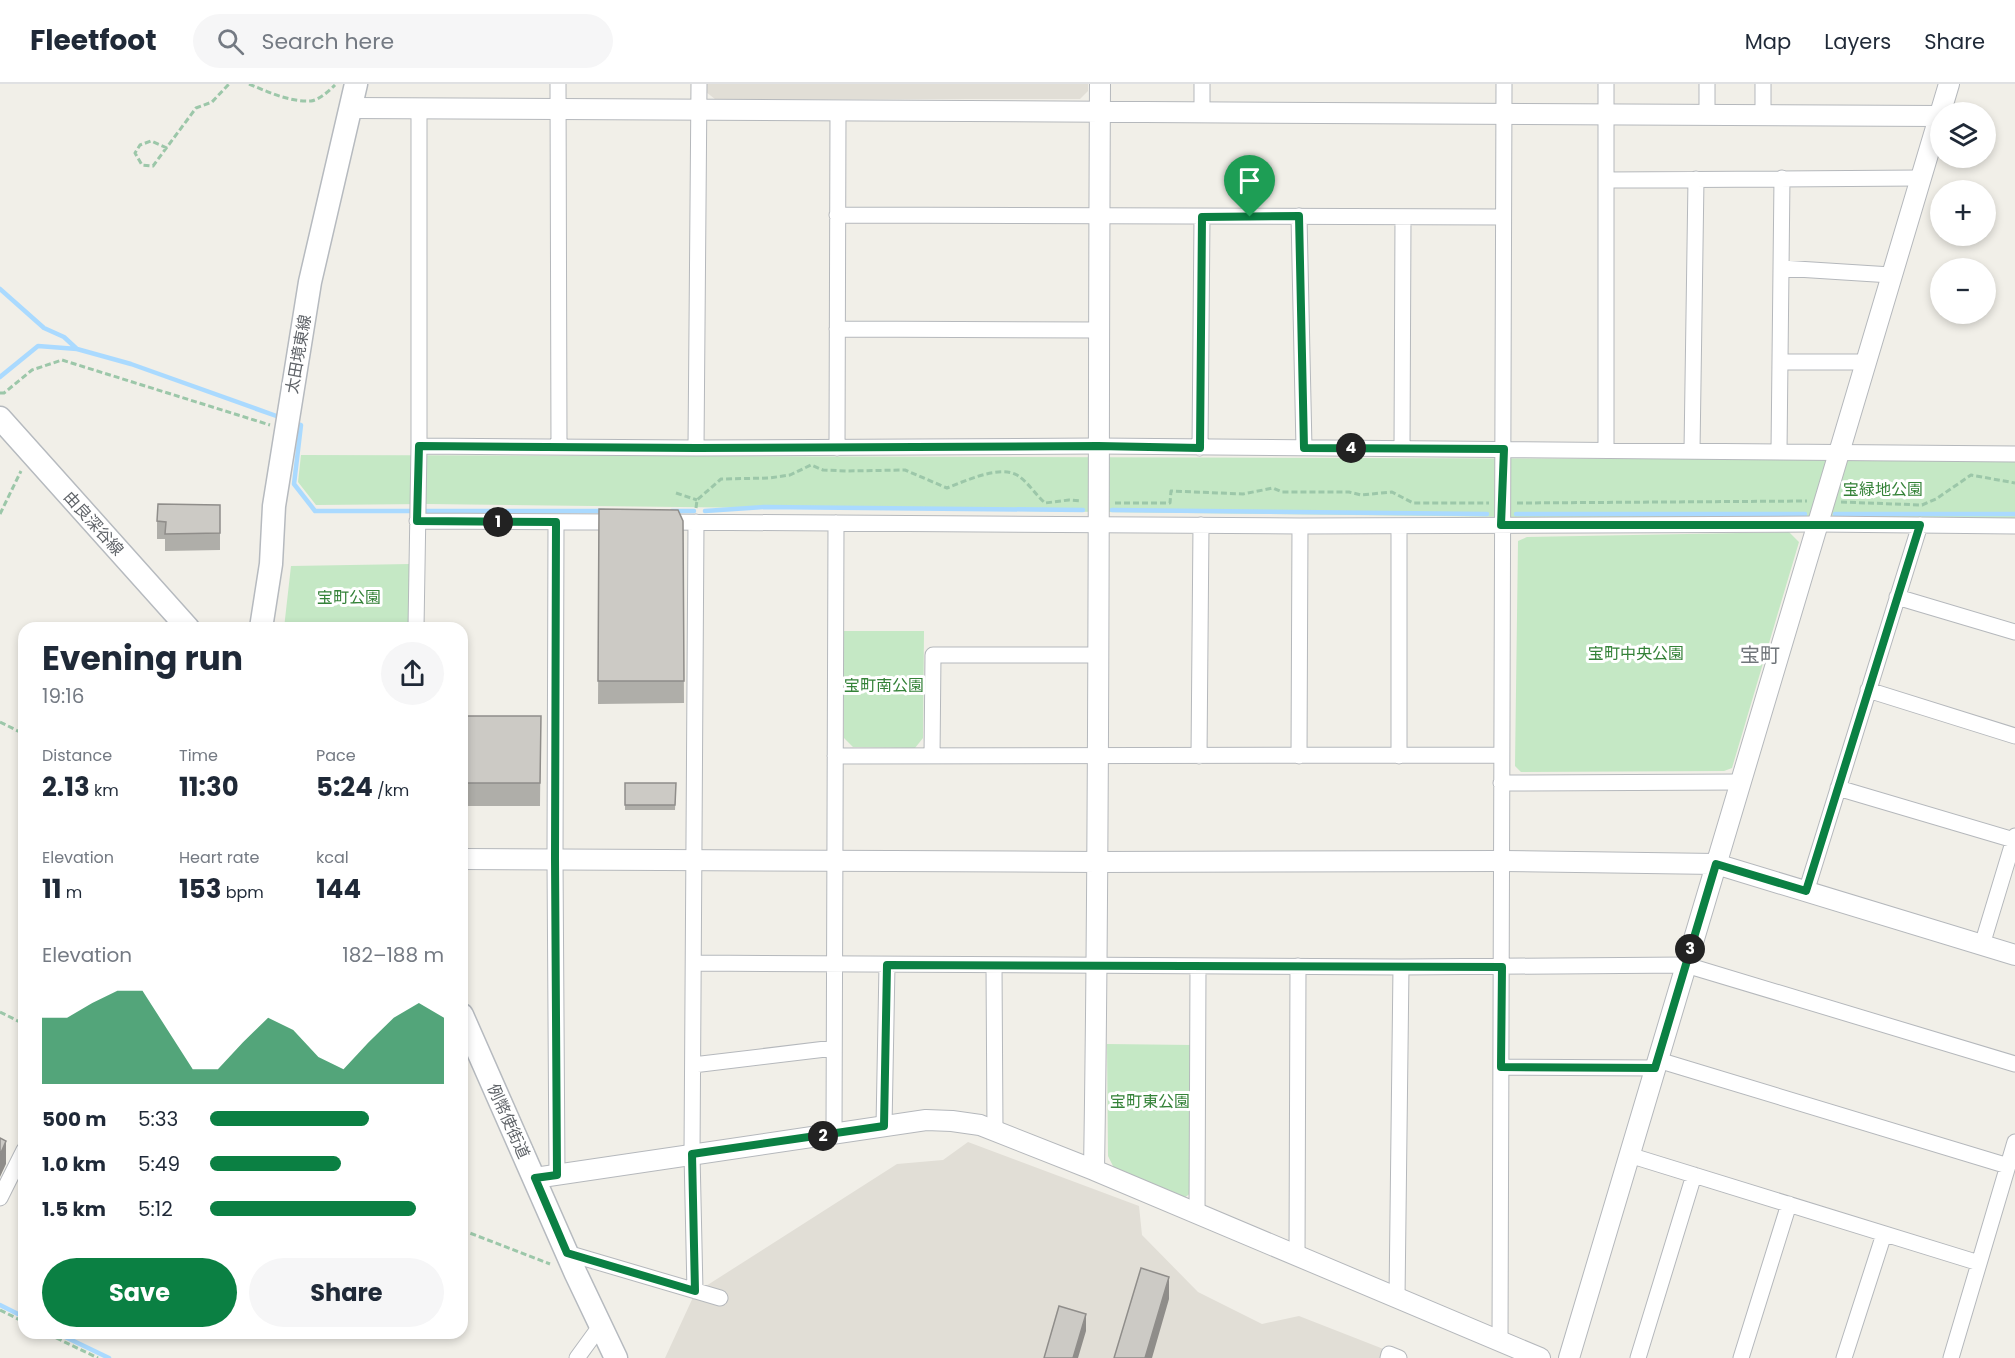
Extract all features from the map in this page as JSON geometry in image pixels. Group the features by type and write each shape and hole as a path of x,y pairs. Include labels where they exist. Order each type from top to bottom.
{"main road":[{"name":"太田境東線","path":"262,622 271,564 274,506 310,282 356,84"},
{"name":"由良深谷線","path":"0,418 183,622"},
{"name":"例幣使街道","path":"468,1028 576,1274 616,1358"}],"street":[{"path":"558,84 559,447"},
{"path":"696,448 699,84"},
{"path":"1094,1170 1099,757 1097,525 1100,84"},
{"path":"1202,84 1202,112"},
{"path":"1500,1342 1504,84"},
{"path":"1606,84 1606,450"},
{"path":"1707,84 1707,115"},
{"path":"1763,84 1763,115"},
{"path":"1942,102 1948,84"},
{"path":"350,108 1930,116"},
{"path":"416,622 419,446 419,109"},
{"path":"837,448 838,110"},
{"path":"1569,1358 1930,144"},
{"path":"1779,451 1782,178"},
{"path":"1606,180 1920,178"},
{"path":"1692,451 1696,179"},
{"path":"837,216 1503,217"},
{"path":"1299,216 1304,448"},
{"path":"1200,448 1202,217"},
{"path":"1402,448 1403,217"},
{"path":"1781,268 1891,275"},
{"path":"837,328 1100,330"},
{"path":"1780,362 1865,362"},
{"path":"419,446 696,448 1098,446 2015,454"},
{"path":"417,521 1300,526 1817,524 2015,526"},
{"path":"556,522 557,1175"},
{"path":"695,1291 692,1154 696,522"},
{"path":"834,1134 836,523"},
{"path":"1199,756 1201,525"},
{"path":"1806,891 1920,525"},
{"path":"1299,756 1300,526"},
{"path":"1399,526 1399,756"},
{"path":"1897,597 2015,632"},
{"path":"932,756 933,655 1099,655"},
{"path":"1868,690 2015,736"},
{"path":"835,756 1501,755"},
{"path":"1501,783 1740,782"},
{"path":"1838,788 2014,838 1982,945"},
{"path":"468,859 1502,861 1716,864 2015,955"},
{"path":"694,963 1401,967 1686,965 2015,1064"},
{"path":"884,1126 887,965"},
{"path":"994,965 995,1131"},
{"path":"1197,1214 1198,966"},
{"path":"1297,1256 1298,966"},
{"path":"1397,1298 1401,967"},
{"path":"693,1065 834,1048"},
{"path":"1501,1067 1656,1064 2008,1166"},
{"path":"535,1178 926,1120 980,1125 1094,1170 1540,1358"},
{"path":"1951,1358 2015,1142"},
{"path":"1629,1155 1979,1263"},
{"path":"0,1198 18,1162"},
{"path":"1638,1358 1694,1175"},
{"path":"1741,1358 1788,1204"},
{"path":"1844,1358 1884,1234"},
{"path":"567,1253 720,1298"},
{"path":"577,1358 601,1325"},
{"path":"1388,1358 1389,1354 1399,1358"}],"path":[{"path":"167,148 151,141 140,145 135,153 142,165 153,166 167,148 196,108 212,102 229,84"},
{"path":"249,84 281,97 312,101 327,93 337,84"},
{"path":"0,393 4,393 32,370 62,360 287,424"},
{"path":"0,514 23,467 33,455"},
{"path":"696,522 697,500 721,479 790,475 811,465 823,470 905,470 947,488 981,475 1006,472 1018,476 1045,503 1069,500 1170,503 1171,491 1243,494 1274,488 1282,492 1349,492 1360,495 1392,492 1413,503 1823,501 1922,505 1936,500 1971,475 2015,483"},
{"path":"676,493 697,500"},
{"path":"0,722 18,731"},
{"path":"0,1012 18,1021"},
{"path":"468,1232 576,1274"},
{"path":"0,1310 18,1319"},
{"path":"58,1339 98,1358"}],"shaded area":[{"path":"706,84 1088,84 1088,91 1080,99 715,99 706,92"},
{"path":"968,1142 1139,1206 1142,1235 1198,1292 1262,1324 1299,1316 1386,1350 1384,1358 665,1358 695,1293 897,1164 943,1160"}],"green space":[{"name":"宝緑地公園","path":"301,455 2015,460 2015,519 1517,517 427,504 316,505 298,482"},
{"name":"宝町中央公園","path":"1789,532 1799,542 1732,768 1724,771 1521,772 1515,766 1518,541 1527,537"},
{"name":"宝町公園","path":"410,564 410,622 285,622 291,566"},
{"name":"宝町南公園","path":"844,631 924,631 923,738 915,748 853,747 844,738"},
{"name":"宝町東公園","path":"1107,1044 1193,1045 1192,1192 1183,1199 1115,1170 1108,1156"}],"building":[{"path":"158,504 220,505 220,533 165,534 166,522 157,521"},
{"path":"599,509 678,510 683,521 684,681 598,681"},
{"path":"468,716 541,716 540,783 468,783"},
{"path":"625,783 676,783 675,805 625,805"},
{"path":"0,1138 6,1141 0,1155"},
{"path":"1141,1268 1169,1277 1145,1358 1114,1358"},
{"path":"1059,1306 1086,1314 1073,1358 1044,1358"}],"waterway":[{"path":"0,289 44,328 64,337 77,349"},
{"path":"0,377 38,346 77,349 131,364 282,418"},
{"path":"293,422 301,425 294,484 315,511 604,511"},
{"path":"705,511 764,507 1083,510"},
{"path":"1112,510 1487,514"},
{"path":"672,511 694,511"},
{"path":"1516,514 1805,514"},
{"path":"1835,514 2015,514"},
{"path":"0,1305 18,1314"},
{"path":"69,1339 109,1358"}],"district":[{"name":"宝町","path":"1760,655"}],"route":[{"path":"1299,216 1304,448 1504,449 1501,525 1920,525 1806,891 1716,864 1655,1068 1501,1067 1502,967 887,965 884,1126 692,1154 695,1291 567,1253 535,1178 557,1175 556,522 417,521 419,446 1200,448 1202,217 1250,217 1299,216"}]}
